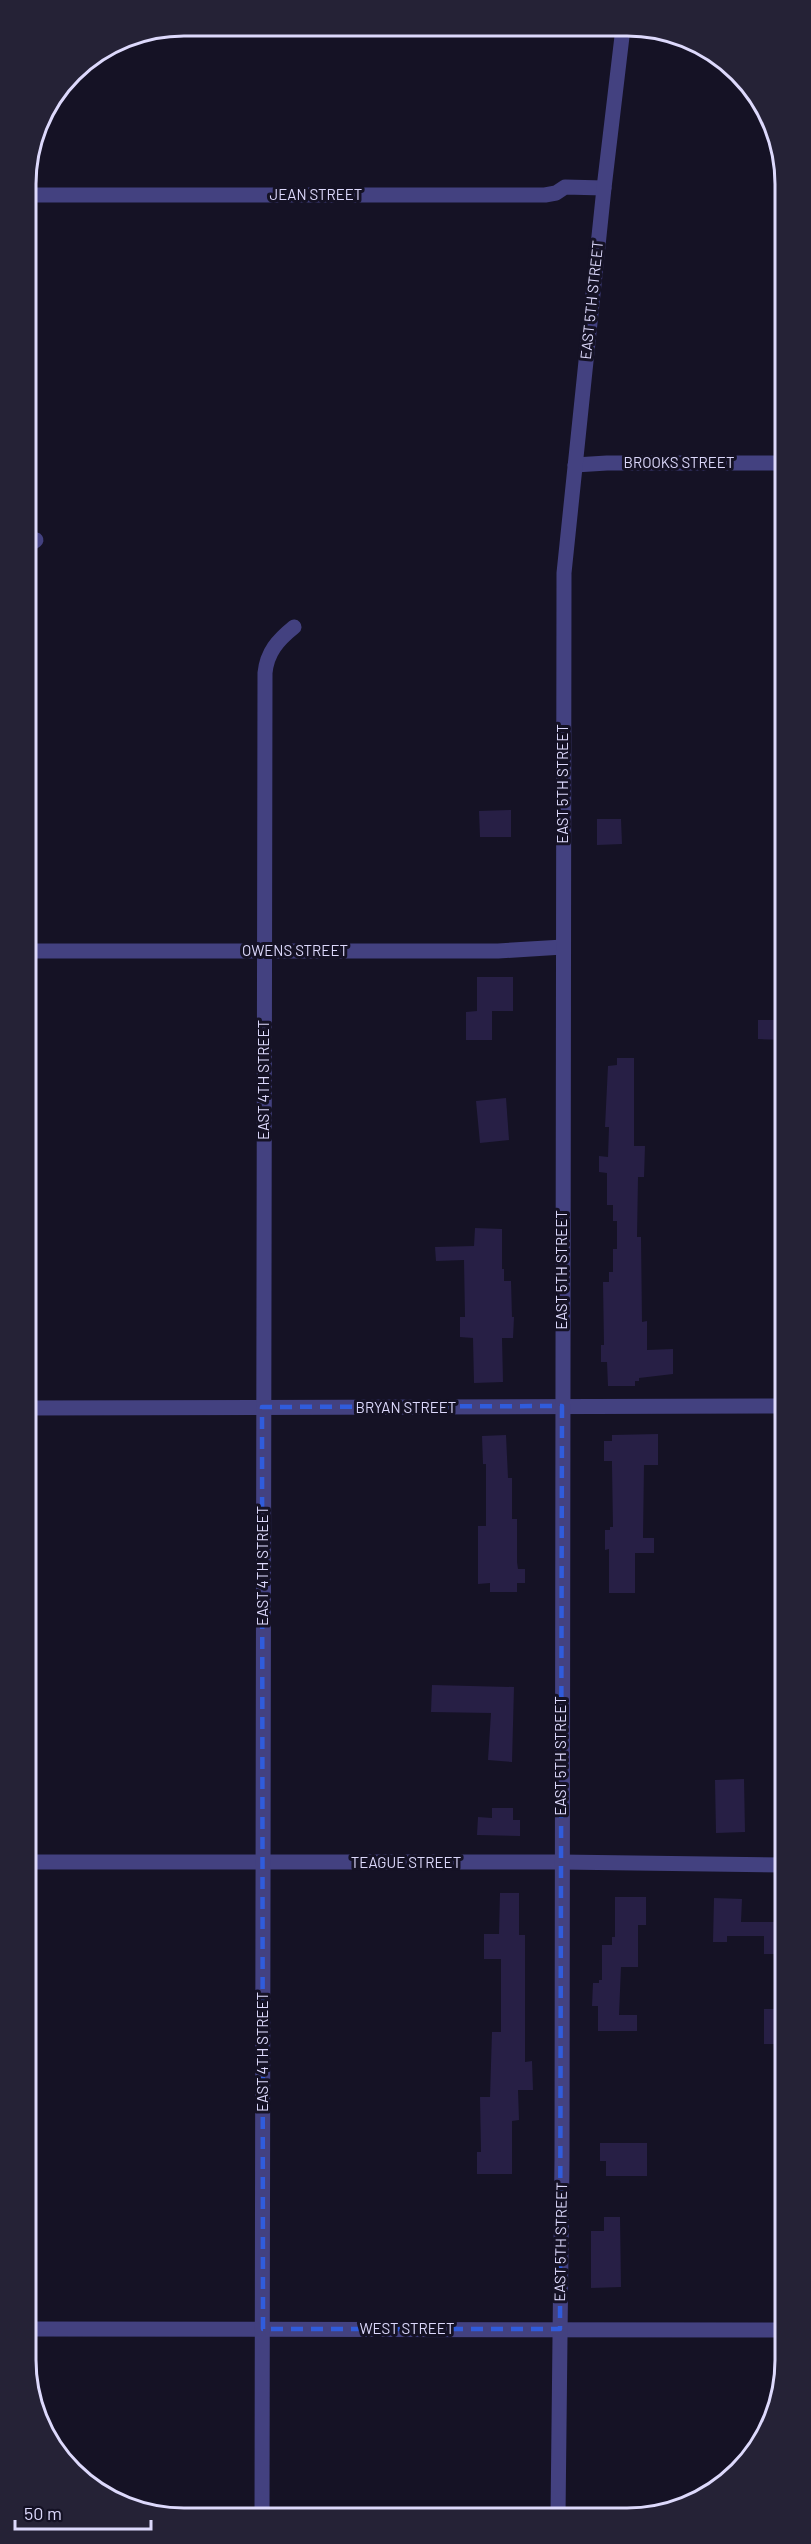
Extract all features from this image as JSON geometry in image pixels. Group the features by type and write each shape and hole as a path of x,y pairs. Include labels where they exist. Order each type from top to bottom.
{"street":[{"name":"EAST 5TH STREET","path":"558,2508 562,2159 564,573 622,36"},
{"name":"JEAN STREET","path":"36,195 545,195 556,193 565,187 604,188"},
{"name":"BROOKS STREET","path":"575,465 775,462"},
{"name":"EAST 4TH STREET","path":"262,2508 262,1407 265,673 266,663 276,642 294,627"},
{"name":"OWENS STREET","path":"36,951 498,951 563,947"},
{"name":"BRYAN STREET","path":"36,1408 775,1406"},
{"name":"TEAGUE STREET","path":"36,1862 561,1862 775,1865"},
{"name":"WEST STREET","path":"36,2329 775,2330"}],"highlighted area":[{"path":"562,1406 560,2329 263,2329 262,1407"}],"building":[{"path":"511,810 511,837 480,837 479,811"},
{"path":"597,819 621,819 622,844 597,845"},
{"path":"477,977 513,977 513,1011 492,1011 492,1040 466,1040 466,1012 477,1011"},
{"path":"758,1020 775,1020 775,1040 758,1039"},
{"path":"617,1058 634,1058 634,1146 645,1146 644,1177 638,1177 637,1237 641,1237 642,1322 647,1321 647,1350 673,1349 673,1374 639,1378 639,1381 635,1381 635,1386 608,1386 607,1362 601,1362 601,1345 604,1345 603,1282 609,1282 609,1272 613,1272 613,1249 617,1249 617,1221 613,1221 613,1205 607,1205 607,1173 599,1172 599,1156 608,1157 609,1127 605,1127 608,1066 617,1065"},
{"path":"506,1098 509,1140 480,1143 476,1101"},
{"path":"475,1228 502,1229 502,1269 504,1269 504,1281 511,1281 512,1317 514,1317 513,1338 502,1338 503,1382 474,1383 473,1338 460,1337 460,1317 465,1317 464,1260 436,1261 435,1247 474,1246"},
{"path":"658,1434 658,1465 644,1465 643,1538 654,1538 654,1553 635,1553 635,1593 609,1593 609,1549 605,1550 605,1530 613,1527 612,1461 604,1461 604,1441 612,1441 612,1435"},
{"path":"506,1435 508,1478 512,1478 512,1519 517,1519 517,1562 518,1569 525,1569 525,1583 517,1583 517,1592 490,1592 490,1583 478,1584 478,1526 486,1526 486,1464 483,1464 482,1436"},
{"path":"432,1685 514,1687 512,1762 488,1760 491,1713 431,1712"},
{"path":"744,1779 745,1832 716,1833 715,1780"},
{"path":"492,1808 513,1808 513,1820 520,1820 520,1836 477,1835 478,1817 492,1818"},
{"path":"500,1893 519,1893 519,1935 525,1935 525,2062 532,2061 533,2090 518,2090 519,2120 512,2121 512,2174 477,2174 477,2152 481,2152 480,2097 490,2097 492,2032 501,2032 501,1959 484,1959 484,1934 499,1934"},
{"path":"615,1897 646,1897 646,1925 638,1925 638,1967 621,1967 619,2015 637,2015 637,2031 598,2031 598,2006 592,2006 593,1983 599,1983 599,1980 602,1980 602,1945 612,1945 612,1937 615,1937"},
{"path":"714,1898 742,1899 741,1922 775,1922 775,1954 764,1954 764,1936 727,1936 727,1942 713,1942"},
{"path":"764,2009 775,2009 775,2044 764,2044"},
{"path":"600,2143 647,2143 647,2176 606,2176 606,2161 600,2161"},
{"path":"604,2217 620,2217 621,2287 591,2288 591,2231 604,2231"}]}
